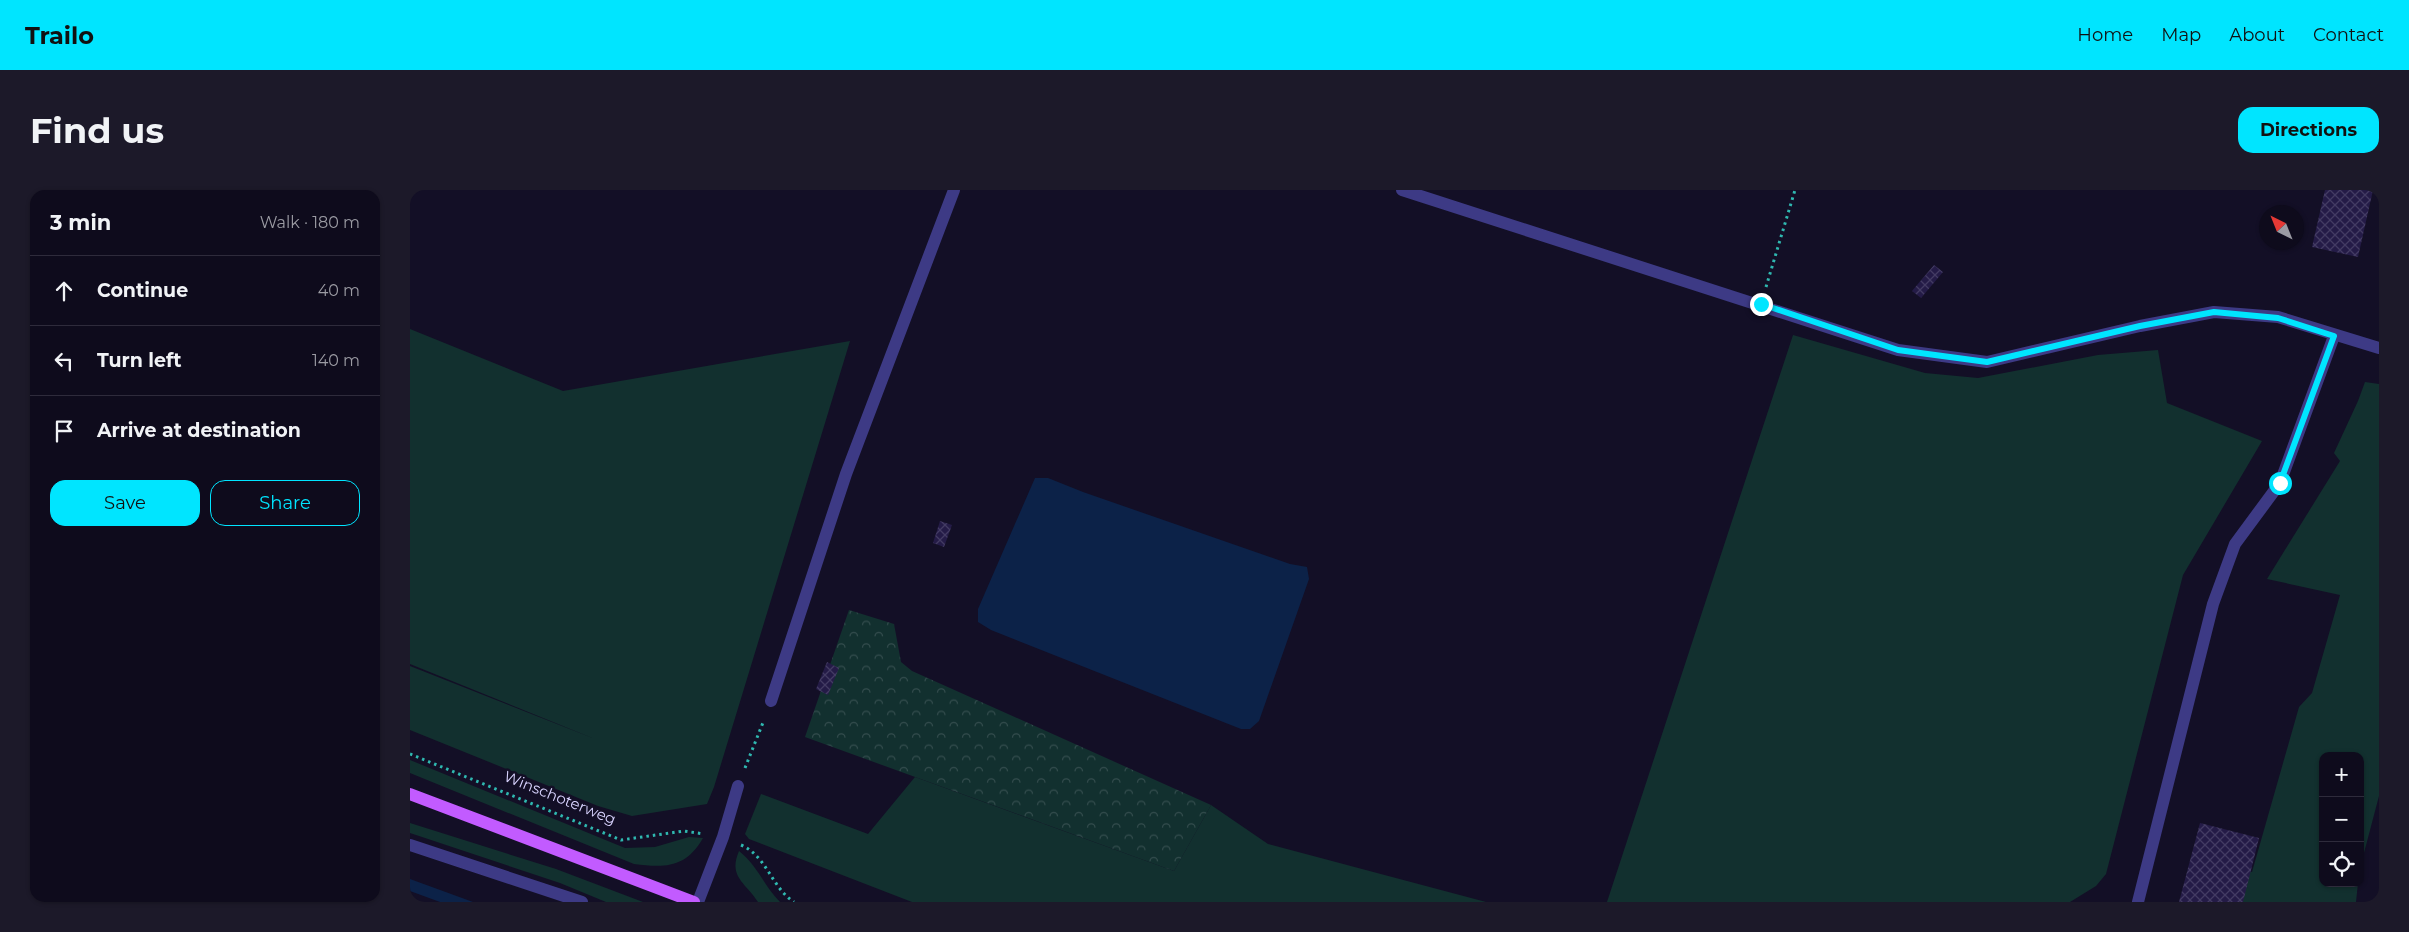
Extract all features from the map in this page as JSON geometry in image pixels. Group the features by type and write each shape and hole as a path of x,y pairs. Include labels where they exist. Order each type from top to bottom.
{"main road":[{"path":"410,796 694,902"}],"street":[{"path":"771,701 846,474 954,190"},
{"path":"1402,190 1761,304 1898,350 1987,362 2140,326 2214,312 2278,318 2334,336 2379,346"},
{"path":"2138,902 2213,604 2235,544 2280,483 2334,336"},
{"path":"698,902 723,837 738,786"},
{"path":"410,844 577,901"}],"path":[{"path":"1761,304 1795,190"},
{"path":"738,786 771,701"},
{"name":"Winschoterweg","path":"410,754 621,840 684,831 723,837 746,847 758,856 780,888 794,902"}],"green space":[{"path":"410,329 563,391 850,341 714,787 707,804 632,816 598,806 410,730 410,666 595,739 410,664"},
{"path":"1793,335 1925,373 1978,378 2098,355 2158,350 2167,403 2262,441 2183,575 2106,874 2096,886 2070,902 1607,902"},
{"path":"2365,382 2379,384 2379,796 2364,853 2364,752 2319,752 2319,887 2358,887 2356,902 2209,902 2244,870 2252,872 2299,707 2312,693 2340,595 2267,579 2340,461 2334,453"},
{"path":"849,610 894,624 901,662 912,671 1211,805 1174,871 805,737"},
{"path":"410,760 625,848 655,847 689,837 703,838 689,855 674,864 655,866 634,864 410,773"},
{"path":"915,777 1174,871 1211,805 1268,844 1486,902 912,902 749,839 745,834 761,794 868,834"},
{"path":"410,823 556,869 643,902 606,902 560,883 410,833"},
{"path":"739,851 751,863 780,902 758,902 743,884 736,867"}],"water":[{"path":"1035,478 1048,478 1290,564 1307,567 1309,579 1259,721 1250,729 1241,729 991,630 978,622 978,609"},
{"path":"410,879 473,902 440,902 410,891"}],"building":[{"path":"2325,190 2373,190 2358,257 2312,247"},
{"path":"1934,265 1943,272 1921,298 1912,291"},
{"path":"940,521 952,525 944,547 933,543"},
{"path":"827,662 839,668 828,695 816,689"},
{"path":"2200,823 2259,838 2243,902 2179,902"}],"route":[{"path":"1761,304 1898,350 1987,362 2140,326 2214,312 2278,318 2334,336 2280,483"}]}
